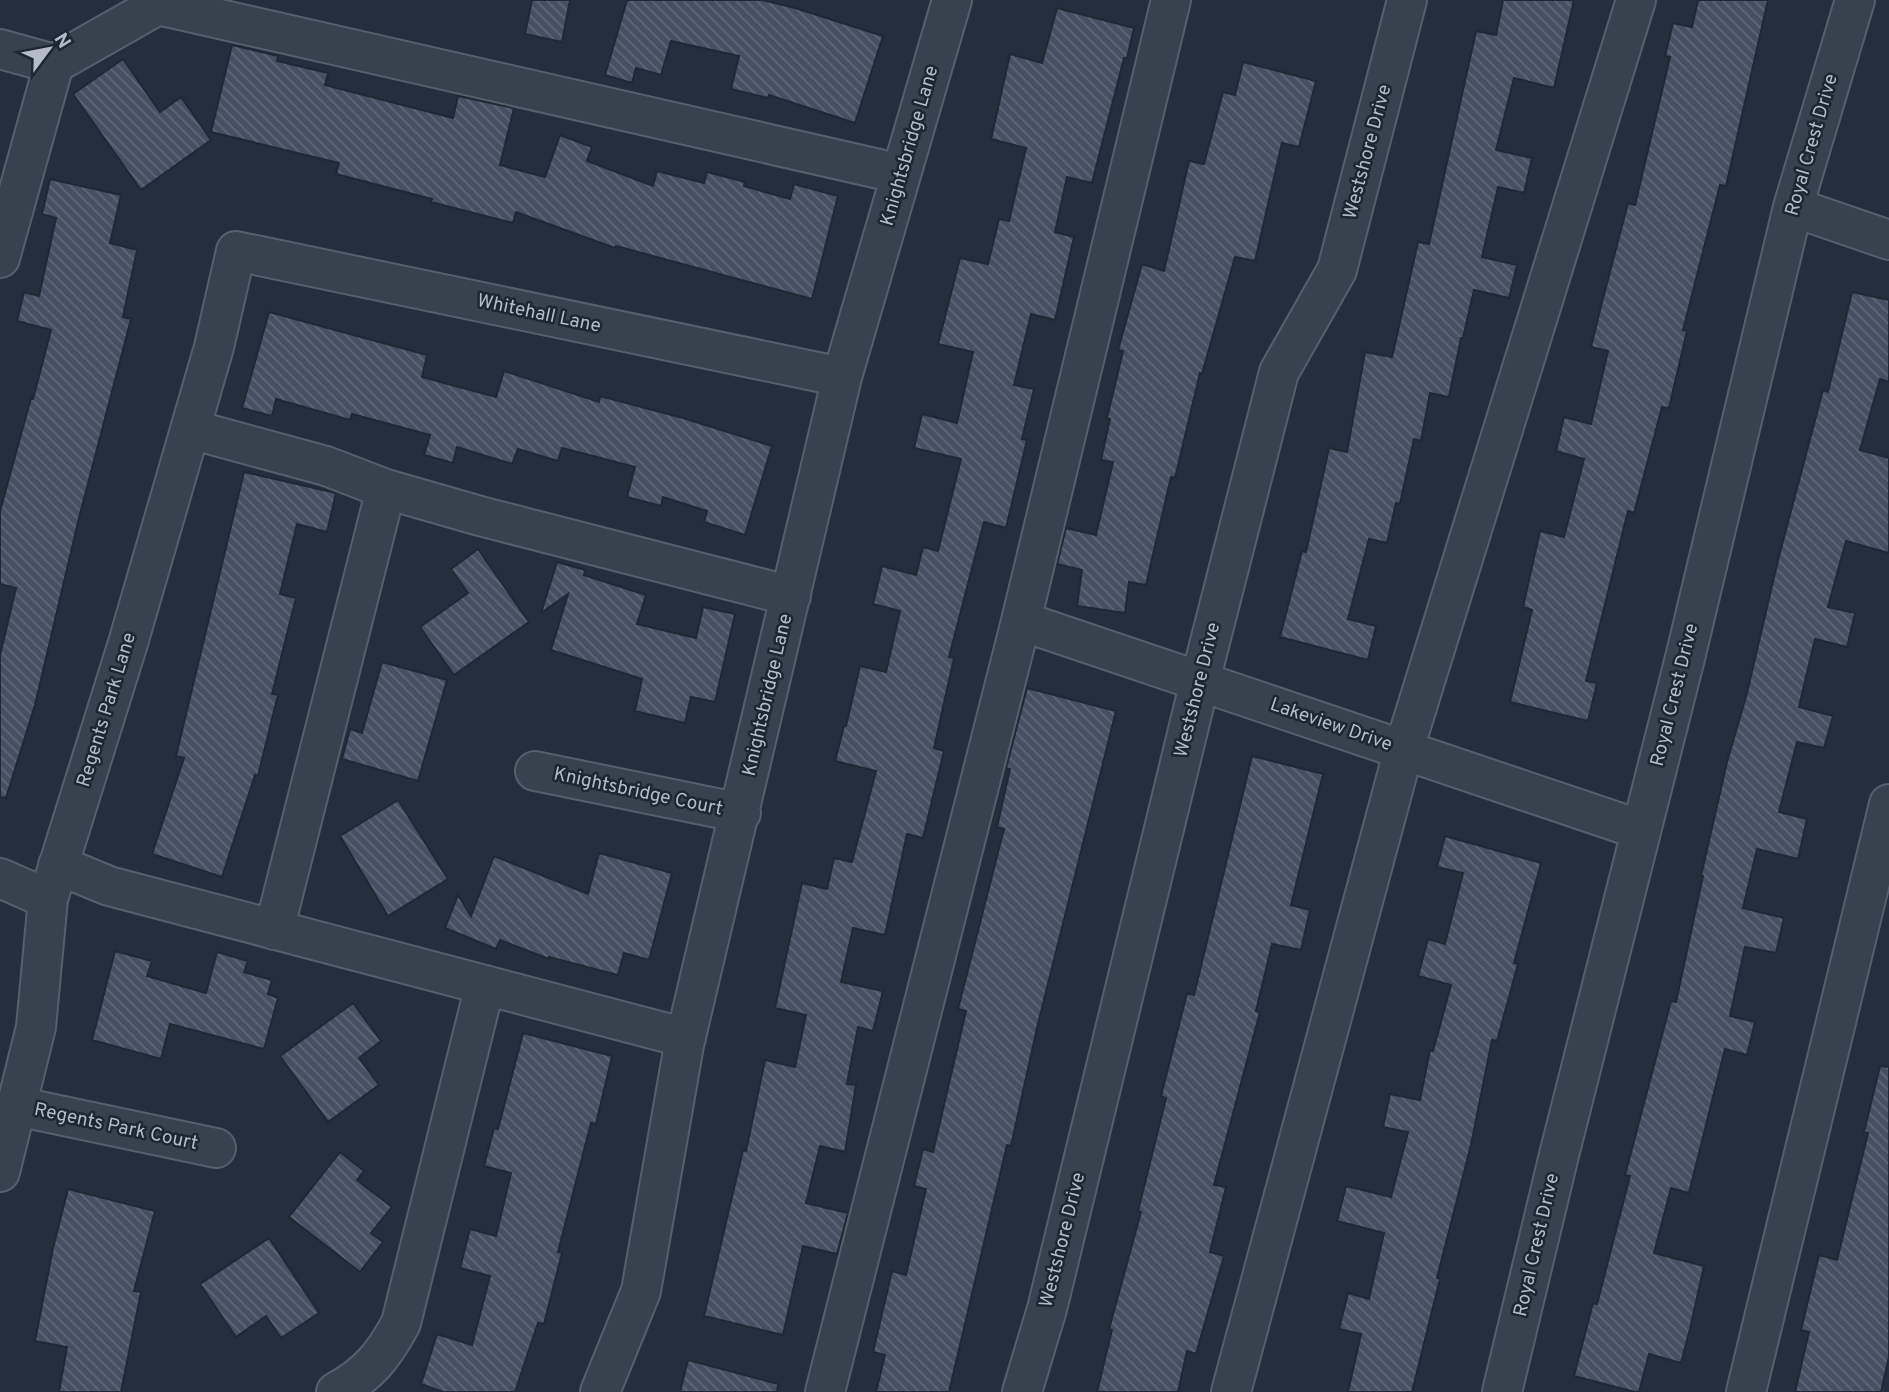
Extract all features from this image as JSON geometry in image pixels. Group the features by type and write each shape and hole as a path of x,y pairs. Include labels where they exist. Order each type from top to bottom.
{"street":[{"name":"Knightsbridge Lane","path":"600,1392 641,1291 686,1038 842,377 952,0"},
{"path":"825,1392 1021,621 1171,0"},
{"name":"Westshore Drive","path":"1022,1392 1047,1309 1200,681 1279,372 1337,270 1407,0"},
{"path":"1231,1392 1404,749 1636,0"},
{"name":"Royal Crest Drive","path":"1502,1392 1685,658 1793,207 1855,0"},
{"path":"0,258 54,64 158,5 901,174"},
{"path":"0,49 54,64"},
{"path":"1793,207 1889,240"},
{"name":"Whitehall Lane","path":"236,251 842,377"},
{"name":"Regents Park Lane","path":"0,1172 36,1027 53,882 128,643 214,347 236,251"},
{"path":"190,429 326,466 386,489 654,562 791,596"},
{"path":"274,930 386,489"},
{"name":"Lakeview Drive","path":"1021,621 1641,830"},
{"name":"Knightsbridge Court","path":"535,771 741,813"},
{"path":"1745,1392 1889,804"},
{"path":"0,878 109,886 686,1038"},
{"path":"336,1392 377,1363 401,1323 485,985"},
{"name":"Regents Park Court","path":"16,1106 216,1148"}],"building":[{"path":"532,0 570,0 562,42 525,34"},
{"path":"627,0 762,0 883,36 855,123 769,95 768,98 731,89 739,56 671,41 661,75 636,68 632,83 605,75"},
{"path":"1503,0 1574,0 1554,88 1514,78 1496,150 1532,158 1524,193 1498,187 1482,257 1517,265 1509,298 1474,290 1449,397 1430,393 1421,441 1414,439 1400,504 1396,503 1387,543 1369,539 1348,619 1376,626 1368,660 1280,637 1302,551 1306,552 1329,448 1347,452 1365,352 1392,357 1418,242 1429,244 1476,31 1496,35"},
{"path":"1698,0 1768,0 1726,186 1720,185 1683,330 1687,331 1669,408 1662,407 1634,513 1628,511 1586,681 1597,683 1588,721 1510,702 1532,610 1523,607 1540,531 1564,537 1584,459 1556,451 1564,417 1591,424 1608,351 1591,347 1601,306 1628,203 1635,205 1670,57 1665,56 1673,23 1692,27"},
{"path":"1057,8 1134,28 1092,183 1067,177 1055,232 1074,237 1055,320 1031,314 1014,385 1034,389 1022,439 1027,440 1006,528 984,522 949,657 954,658 934,748 944,751 923,838 907,834 885,935 853,928 841,982 883,991 873,1031 858,1027 847,1084 856,1085 845,1152 820,1146 806,1203 848,1213 837,1254 803,1246 783,1335 704,1316 743,1150 746,1151 765,1060 795,1067 806,1015 775,1008 802,883 827,889 834,858 852,862 876,771 835,761 860,666 886,672 900,611 873,604 882,566 916,575 923,547 938,551 961,459 914,448 922,414 957,423 973,352 938,344 960,258 988,264 999,219 1009,221 1026,148 991,139 1010,54 1042,63"},
{"path":"232,45 278,56 277,61 328,73 325,85 453,118 458,96 514,108 500,165 545,177 560,135 592,147 587,161 653,186 657,171 704,183 707,172 745,182 744,186 790,199 794,184 838,196 812,299 616,246 615,248 516,212 513,223 431,202 432,199 336,174 339,163 211,132"},
{"path":"123,59 160,112 181,97 211,140 141,190 73,94"},
{"path":"1243,62 1316,81 1299,147 1282,143 1255,261 1235,257 1202,374 1200,373 1175,478 1171,477 1146,585 1129,582 1125,613 1077,606 1082,570 1057,564 1066,528 1096,535 1113,462 1101,460 1110,419 1107,418 1123,351 1118,350 1142,264 1164,271 1189,161 1204,164 1223,92 1235,95"},
{"path":"50,179 121,195 110,243 137,250 123,317 131,319 79,518 35,705 6,798 0,797 0,655 16,588 0,584 0,511 51,330 17,321 24,292 39,296 56,218 42,214"},
{"path":"1852,292 1889,300 1889,382 1880,379 1860,450 1889,458 1889,553 1846,541 1828,607 1855,613 1847,647 1815,639 1799,707 1833,716 1824,748 1797,742 1779,812 1807,819 1798,859 1757,849 1743,908 1784,918 1776,953 1745,947 1730,1016 1755,1022 1747,1055 1725,1049 1689,1193 1671,1188 1654,1253 1704,1266 1690,1329 1681,1363 1649,1354 1639,1392 1635,1392 1574,1376 1593,1303 1597,1304 1630,1176 1625,1175 1671,1001 1676,1002 1727,762 1747,693 1778,560 1823,390 1828,392"},
{"path":"269,312 427,355 422,377 496,397 504,371 599,402 600,396 772,446 745,535 704,522 707,511 663,497 661,506 627,497 635,467 562,448 558,461 518,449 512,464 457,447 453,463 424,455 430,435 352,414 350,420 276,399 272,416 242,408"},
{"path":"244,472 336,493 327,532 297,524 280,594 296,598 272,694 278,695 258,776 255,775 222,877 152,854 184,758 176,756"},
{"path":"478,549 529,622 454,675 420,627 468,593 451,569"},
{"path":"557,562 585,570 584,575 646,595 637,624 696,638 703,607 735,614 715,702 691,697 685,723 635,711 642,679 551,650 568,594 541,613"},
{"path":"382,662 447,680 418,781 342,759 350,729 362,733"},
{"path":"1027,688 1116,711 1037,1028 1011,1146 1007,1145 949,1392 876,1392 885,1355 873,1352 892,1271 906,1275 926,1189 914,1186 923,1149 933,1152 966,1011 958,1009 1004,829 997,827 1010,769 1006,768"},
{"path":"1252,756 1323,774 1291,905 1310,910 1301,950 1272,944 1256,1011 1260,1012 1214,1185 1226,1187 1210,1252 1224,1256 1196,1354 1187,1351 1178,1392 1097,1392 1112,1330 1109,1329 1141,1212 1138,1211 1166,1098 1161,1096 1187,993 1194,995"},
{"path":"398,800 448,879 388,916 340,836"},
{"path":"1445,836 1541,863 1514,963 1518,964 1497,1041 1492,1040 1471,1145 1437,1278 1440,1279 1412,1392 1348,1392 1361,1334 1339,1329 1348,1293 1369,1299 1384,1233 1337,1221 1346,1186 1391,1197 1408,1132 1383,1127 1390,1094 1420,1100 1430,1050 1433,1051 1451,985 1418,976 1428,939 1445,944 1463,873 1437,867"},
{"path":"599,853 672,873 649,960 624,953 618,975 549,959 500,940 496,949 445,928 458,895 471,916 494,856 588,894"},
{"path":"115,951 152,961 147,976 206,993 217,952 248,961 244,972 272,980 268,994 278,998 264,1049 170,1024 161,1059 92,1040"},
{"path":"353,1003 381,1041 359,1058 379,1085 328,1122 280,1056"},
{"path":"523,1033 612,1056 596,1124 591,1123 558,1252 562,1253 544,1324 538,1323 515,1392 443,1392 421,1384 437,1334 472,1345 490,1276 460,1268 470,1229 496,1236 511,1173 484,1166 494,1128 498,1129"},
{"path":"1880,1066 1889,1067 1889,1357 1881,1392 1795,1392 1809,1332 1801,1330 1819,1255 1837,1260 1868,1133 1864,1132"},
{"path":"340,1152 364,1171 357,1180 392,1207 371,1233 383,1242 360,1272 289,1217"},
{"path":"68,1189 155,1211 134,1291 141,1292 121,1392 59,1392 67,1347 35,1341 53,1248"},
{"path":"269,1238 319,1313 281,1338 266,1316 236,1337 200,1284"},
{"path":"688,1360 778,1384 777,1392 680,1392"}]}
